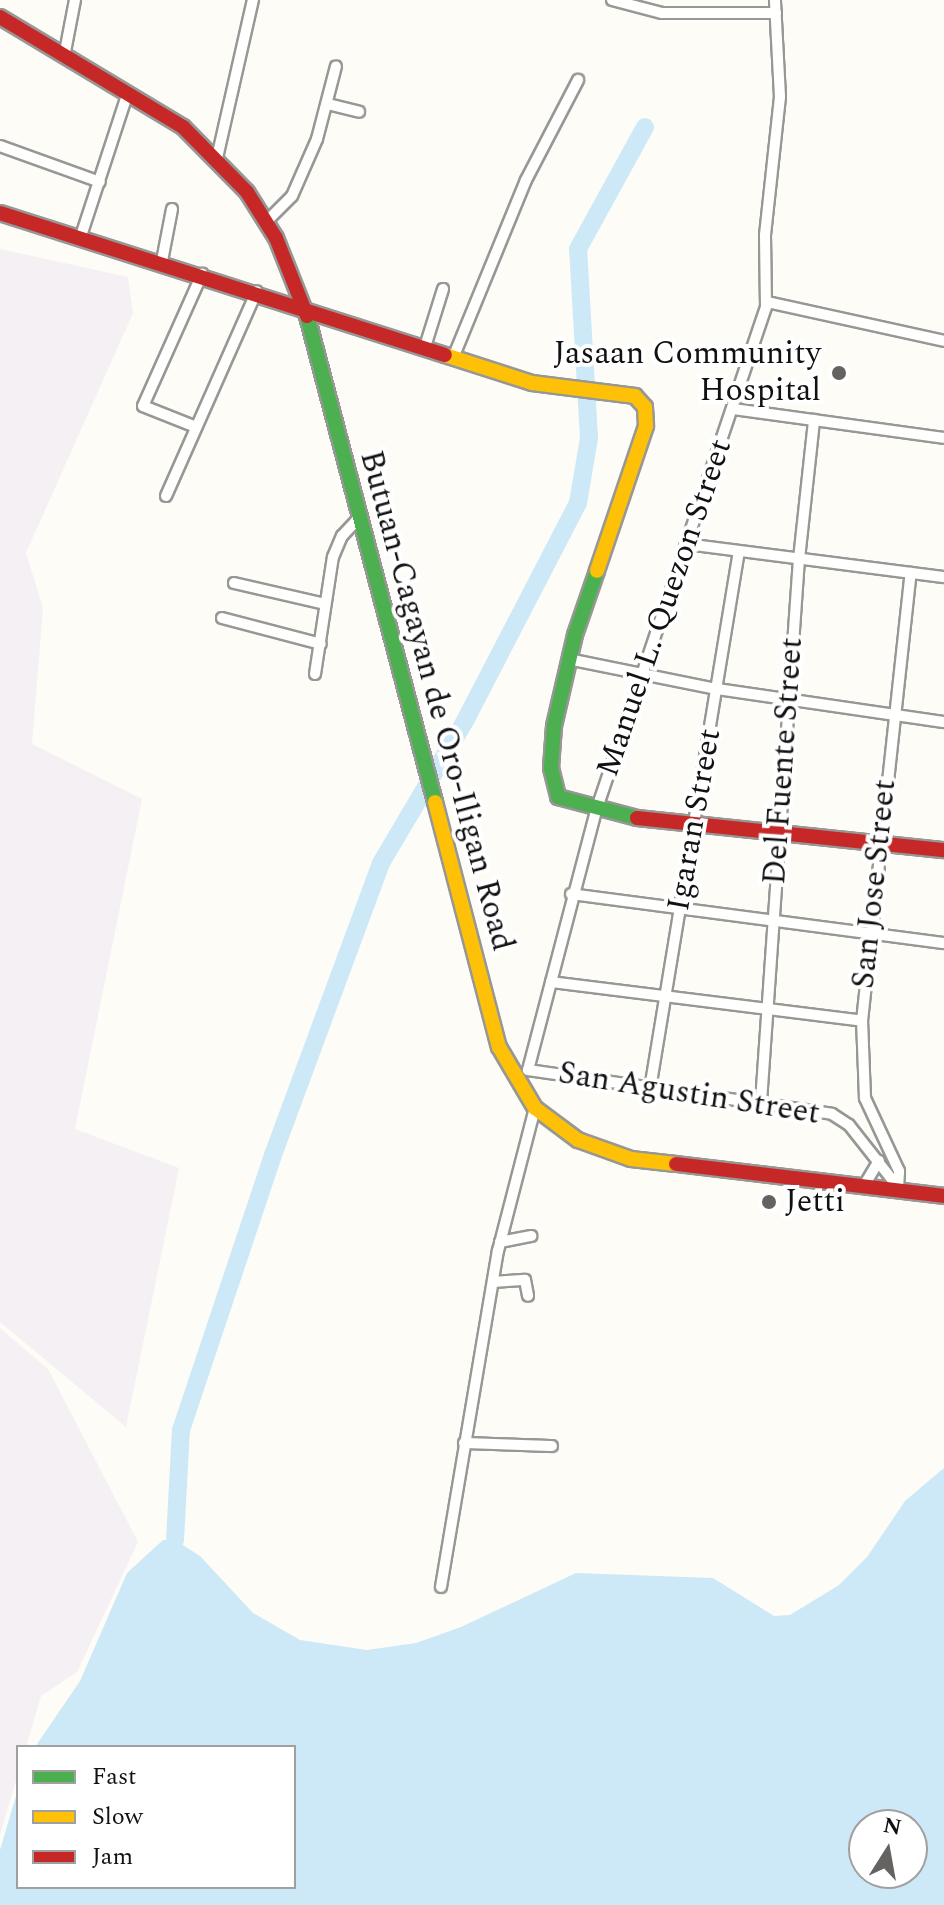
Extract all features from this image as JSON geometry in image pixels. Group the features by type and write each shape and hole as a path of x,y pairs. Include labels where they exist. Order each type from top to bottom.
{"main road":[{"name":"Butuan-Cagayan de Oro-Iligan Road","path":"0,17 183,127 217,158 267,221 304,306 462,914 513,1079 535,1108 578,1140 631,1159 898,1187 944,1196"},
{"path":"0,213 304,306 424,350 532,383 635,396 645,407 646,426 568,659 554,726 552,783 564,802 596,811 694,827 944,850"}],"street":[{"path":"58,54 75,0"},
{"path":"217,158 253,0"},
{"path":"612,0 662,13 776,13"},
{"name":"Manuel L. Quezon Street","path":"528,1070 571,894 596,811 767,302 765,235 780,97 775,0"},
{"path":"267,221 292,196 328,104 336,66"},
{"path":"453,358 526,180 578,80"},
{"path":"81,236 128,92"},
{"path":"328,104 359,112"},
{"path":"0,146 100,182"},
{"path":"162,261 172,209"},
{"path":"196,427 143,406 202,274"},
{"path":"424,350 443,289"},
{"path":"166,496 257,291"},
{"path":"767,302 944,341"},
{"path":"733,409 944,438"},
{"name":"Del Fuente Street","path":"761,1102 799,559 814,420"},
{"path":"315,674 325,604 339,541 360,517"},
{"path":"686,544 944,577"},
{"name":"Igaran Street","path":"650,1089 739,551"},
{"name":"San Jose Street","path":"898,1187 899,1171 865,1098 862,1021 877,844 911,573"},
{"path":"234,583 325,604"},
{"path":"222,618 321,644"},
{"path":"568,659 640,676 717,689 944,722"},
{"path":"571,894 944,942"},
{"path":"551,982 664,999 862,1021"},
{"path":"513,1079 528,1070"},
{"name":"San Agustin Street","path":"528,1070 832,1114 879,1161 898,1187"},
{"path":"441,1587 500,1242 535,1108"},
{"path":"865,1184 879,1161"},
{"path":"500,1242 531,1236"},
{"path":"493,1282 525,1280 528,1296"},
{"path":"464,1443 552,1446"}],"shaded area":[{"path":"0,249 128,277 133,313 26,553 43,608 32,744 142,799 75,1129 179,1168 126,1427 0,1322"},
{"path":"0,1328 48,1369 138,1542 77,1672 41,1696 27,1745 16,1745 16,1781 0,1835"}],"water":[{"path":"944,1468 944,1905 0,1905 0,1850 16,1796 16,1889 296,1889 296,1745 36,1745 80,1681 127,1573 163,1540 175,1540 200,1556 253,1613 300,1640 367,1650 416,1643 461,1627 576,1573 713,1578 774,1616 790,1615 839,1585 867,1557 905,1501"}],"waterway":[{"path":"175,1540 181,1430 273,1155 381,863 466,719 578,503 589,438 578,249 645,127"}],"traffic: fast":[{"path":"307,316 435,802"},
{"path":"597,571 575,635 554,726 551,768 558,797 637,818"}],"traffic: slow":[{"path":"445,355 532,383 635,396 645,407 646,426 597,571"},
{"path":"435,802 499,1047 535,1108 578,1140 631,1159 676,1164"}],"traffic: jam":[{"path":"0,17 183,127 247,192 276,238 307,316"},
{"path":"0,213 445,355"},
{"path":"637,818 944,850"},
{"path":"676,1164 944,1196"}],"place":[{"name":"Jasaan Community Hospital","path":"839,373"},
{"name":"Jetti","path":"769,1202"}]}
